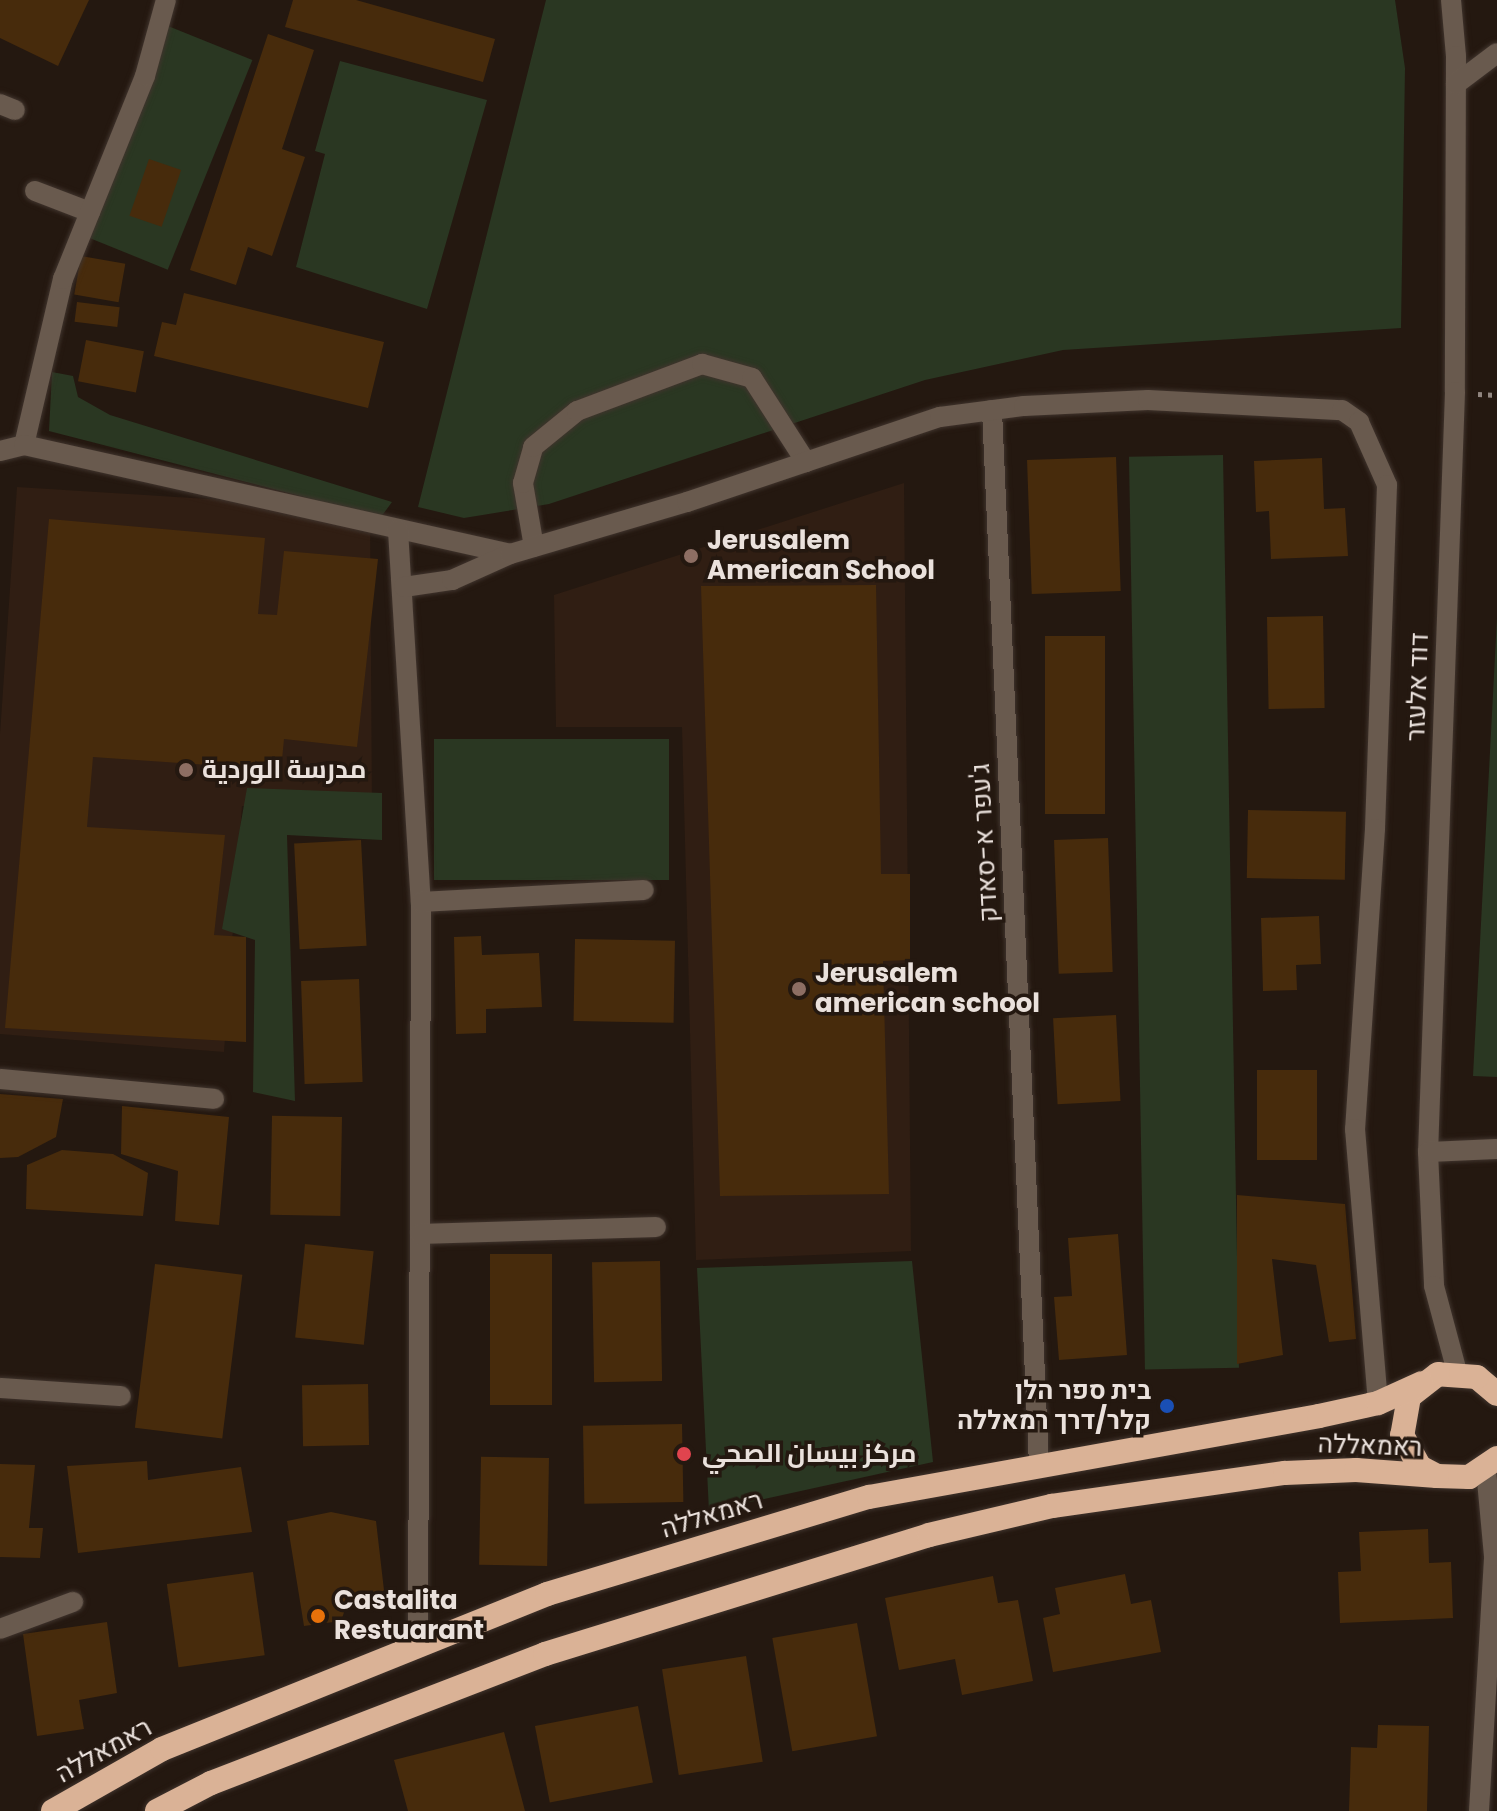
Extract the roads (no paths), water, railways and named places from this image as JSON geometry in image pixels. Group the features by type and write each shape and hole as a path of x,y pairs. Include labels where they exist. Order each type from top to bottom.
{"highway":[{"name":"ראמאללה","path":"53,1811 162,1749 547,1594 869,1497 1378,1403 1422,1383 1457,1372"},
{"path":"1457,1372 1495,1390"},
{"path":"1422,1383 1402,1414 1402,1435 1420,1467 1437,1476"},
{"name":"ראמאללה","path":"157,1811 211,1783 545,1654 929,1535 1052,1506 1285,1473 1356,1470 1469,1477 1491,1464"}],"street":[{"path":"24,445 63,279 145,76 166,0"},
{"name":"דוד אלעזר","path":"1451,0 1456,84 1455,392 1428,1152 1434,1286 1457,1372"},
{"path":"1456,84 1497,53"},
{"path":"35,191 90,212"},
{"path":"534,547 523,483 533,447 577,411 702,364 752,378 806,462"},
{"path":"404,587 452,580 510,554 940,417 992,410 1148,400 1342,410 1359,422 1387,485 1375,829 1355,1129 1378,1403"},
{"name":"ג'עפר א-סאדק","path":"992,410 1039,1465"},
{"path":"0,451 24,445 510,554"},
{"path":"398,530 404,587 421,902 418,1646"},
{"path":"421,902 644,890"},
{"path":"0,1079 214,1099"},
{"path":"1428,1152 1497,1149"},
{"path":"420,1234 656,1227"},
{"path":"0,1388 121,1396"},
{"path":"1479,1811 1495,1584 1491,1464"},
{"path":"0,1629 73,1602"}],"place":[{"name":"Jerusalem American School","path":"691,556"},
{"name":"مدرسة الوردية","path":"186,770"},
{"name":"Jerusalem american school","path":"799,989"},
{"name":"בית ספר הלן קלר/דרך רמאללה","path":"1167,1406"},
{"name":"مركز بيسان الصحي","path":"684,1454"},
{"name":"Castalita Restuarant","path":"318,1616"}]}
